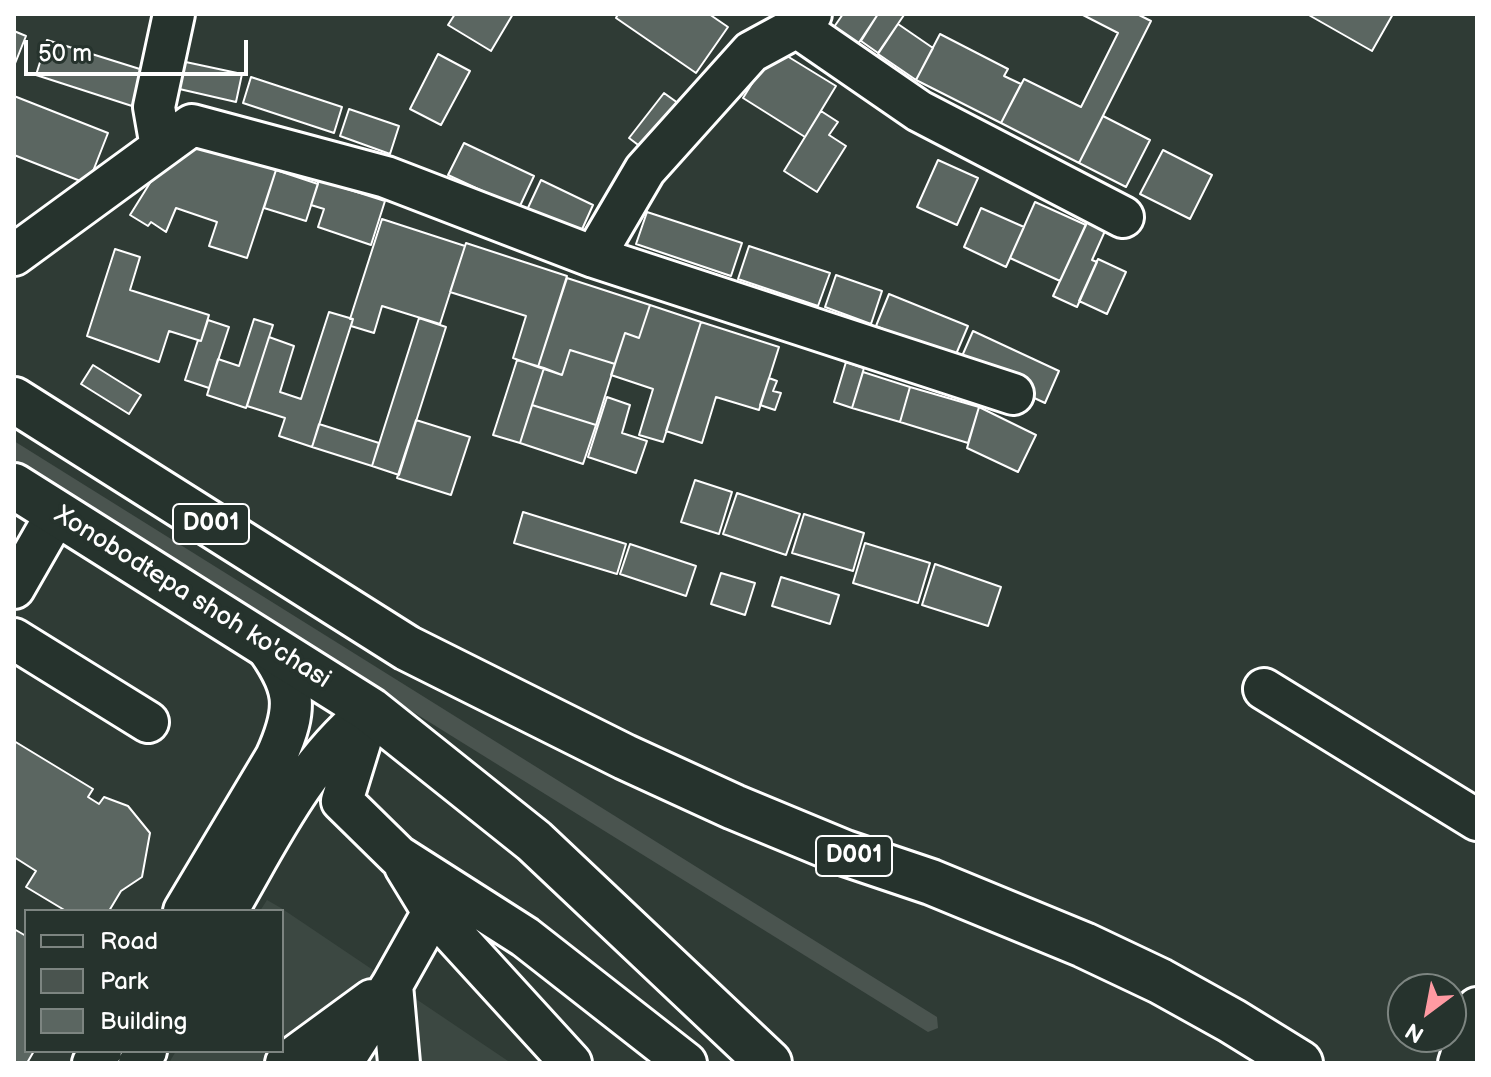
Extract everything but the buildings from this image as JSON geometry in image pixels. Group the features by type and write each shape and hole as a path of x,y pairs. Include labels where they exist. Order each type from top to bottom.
{"highway":[{"name":"D001","path":"14,400 407,648 625,757 734,807 845,853 931,882 1084,945 1160,981 1300,1063"},
{"name":"Xonobodtepa shoh ko'chasi","path":"14,486 370,710"},
{"name":"D001","path":"370,710 534,841 769,1063"}],"street":[{"path":"161,147 154,107 174,14"},
{"path":"594,257 645,170 751,52 804,20 919,111 1123,217"},
{"path":"14,255 192,125 386,177 594,257 1013,394"},
{"path":"14,588 57,513"},
{"path":"14,639 148,722"},
{"path":"185,909 276,757 288,730 292,704 285,672 263,642"},
{"path":"1264,689 1477,820"},
{"path":"370,710 342,801 398,856 525,937 686,1063"},
{"path":"228,909 304,779 351,725 370,710"},
{"path":"398,856 433,912 571,1063"},
{"path":"342,1063 392,985 433,912"},
{"path":"286,1063 392,985"},
{"path":"309,1063 392,985"},
{"path":"364,1063 392,985"},
{"path":"387,1063 392,985"},
{"path":"392,985 399,1063"},
{"path":"1459,1063 1477,1008"}],"shaded area":[{"path":"267,900 282,909 261,909"},
{"path":"284,910 511,1063 169,1063 175,1053 284,1053"}],"green space":[{"path":"14,441 937,1017 938,1028 928,1032 14,464"}]}
